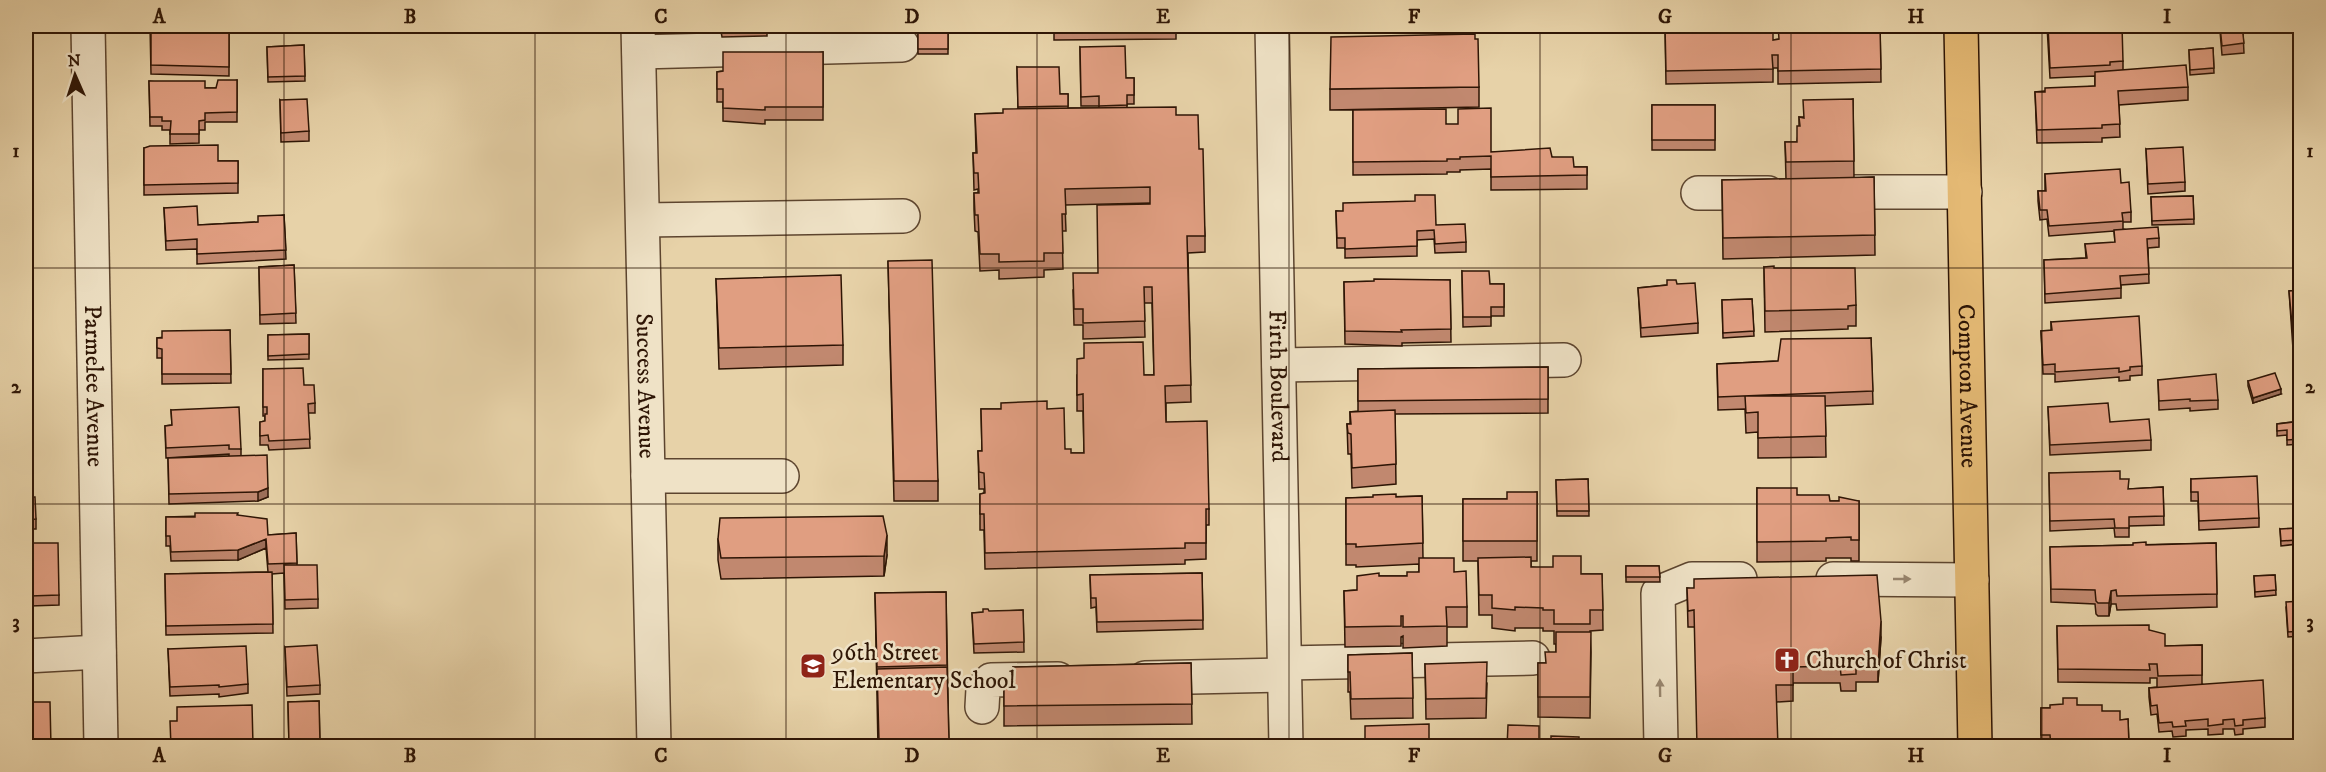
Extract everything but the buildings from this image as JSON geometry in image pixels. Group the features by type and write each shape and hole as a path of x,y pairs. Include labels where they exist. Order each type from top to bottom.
{"main road":[{"name":"Compton Avenue","path":"1962,26 1975,747"}],"street":[{"name":"Parmelee Avenue","path":"88,26 101,747"},
{"name":"Firth Boulevard","path":"1272,26 1286,747"},
{"path":"638,39 902,45"},
{"name":"Success Avenue","path":"638,39 654,747"},
{"path":"1698,193 1965,192"},
{"path":"643,220 903,216"},
{"path":"1279,365 1564,360"},
{"path":"648,476 782,476"},
{"path":"1660,747 1658,593 1692,579 1972,580"},
{"path":"26,656 99,652"},
{"path":"1118,678 1285,669 1322,662 1533,658"},
{"path":"982,707 983,688 991,680 1083,678"}],"place":[{"name":"Church of Christ","path":"1787,660"},
{"name":"96th Street Elementary School","path":"813,666"}]}
